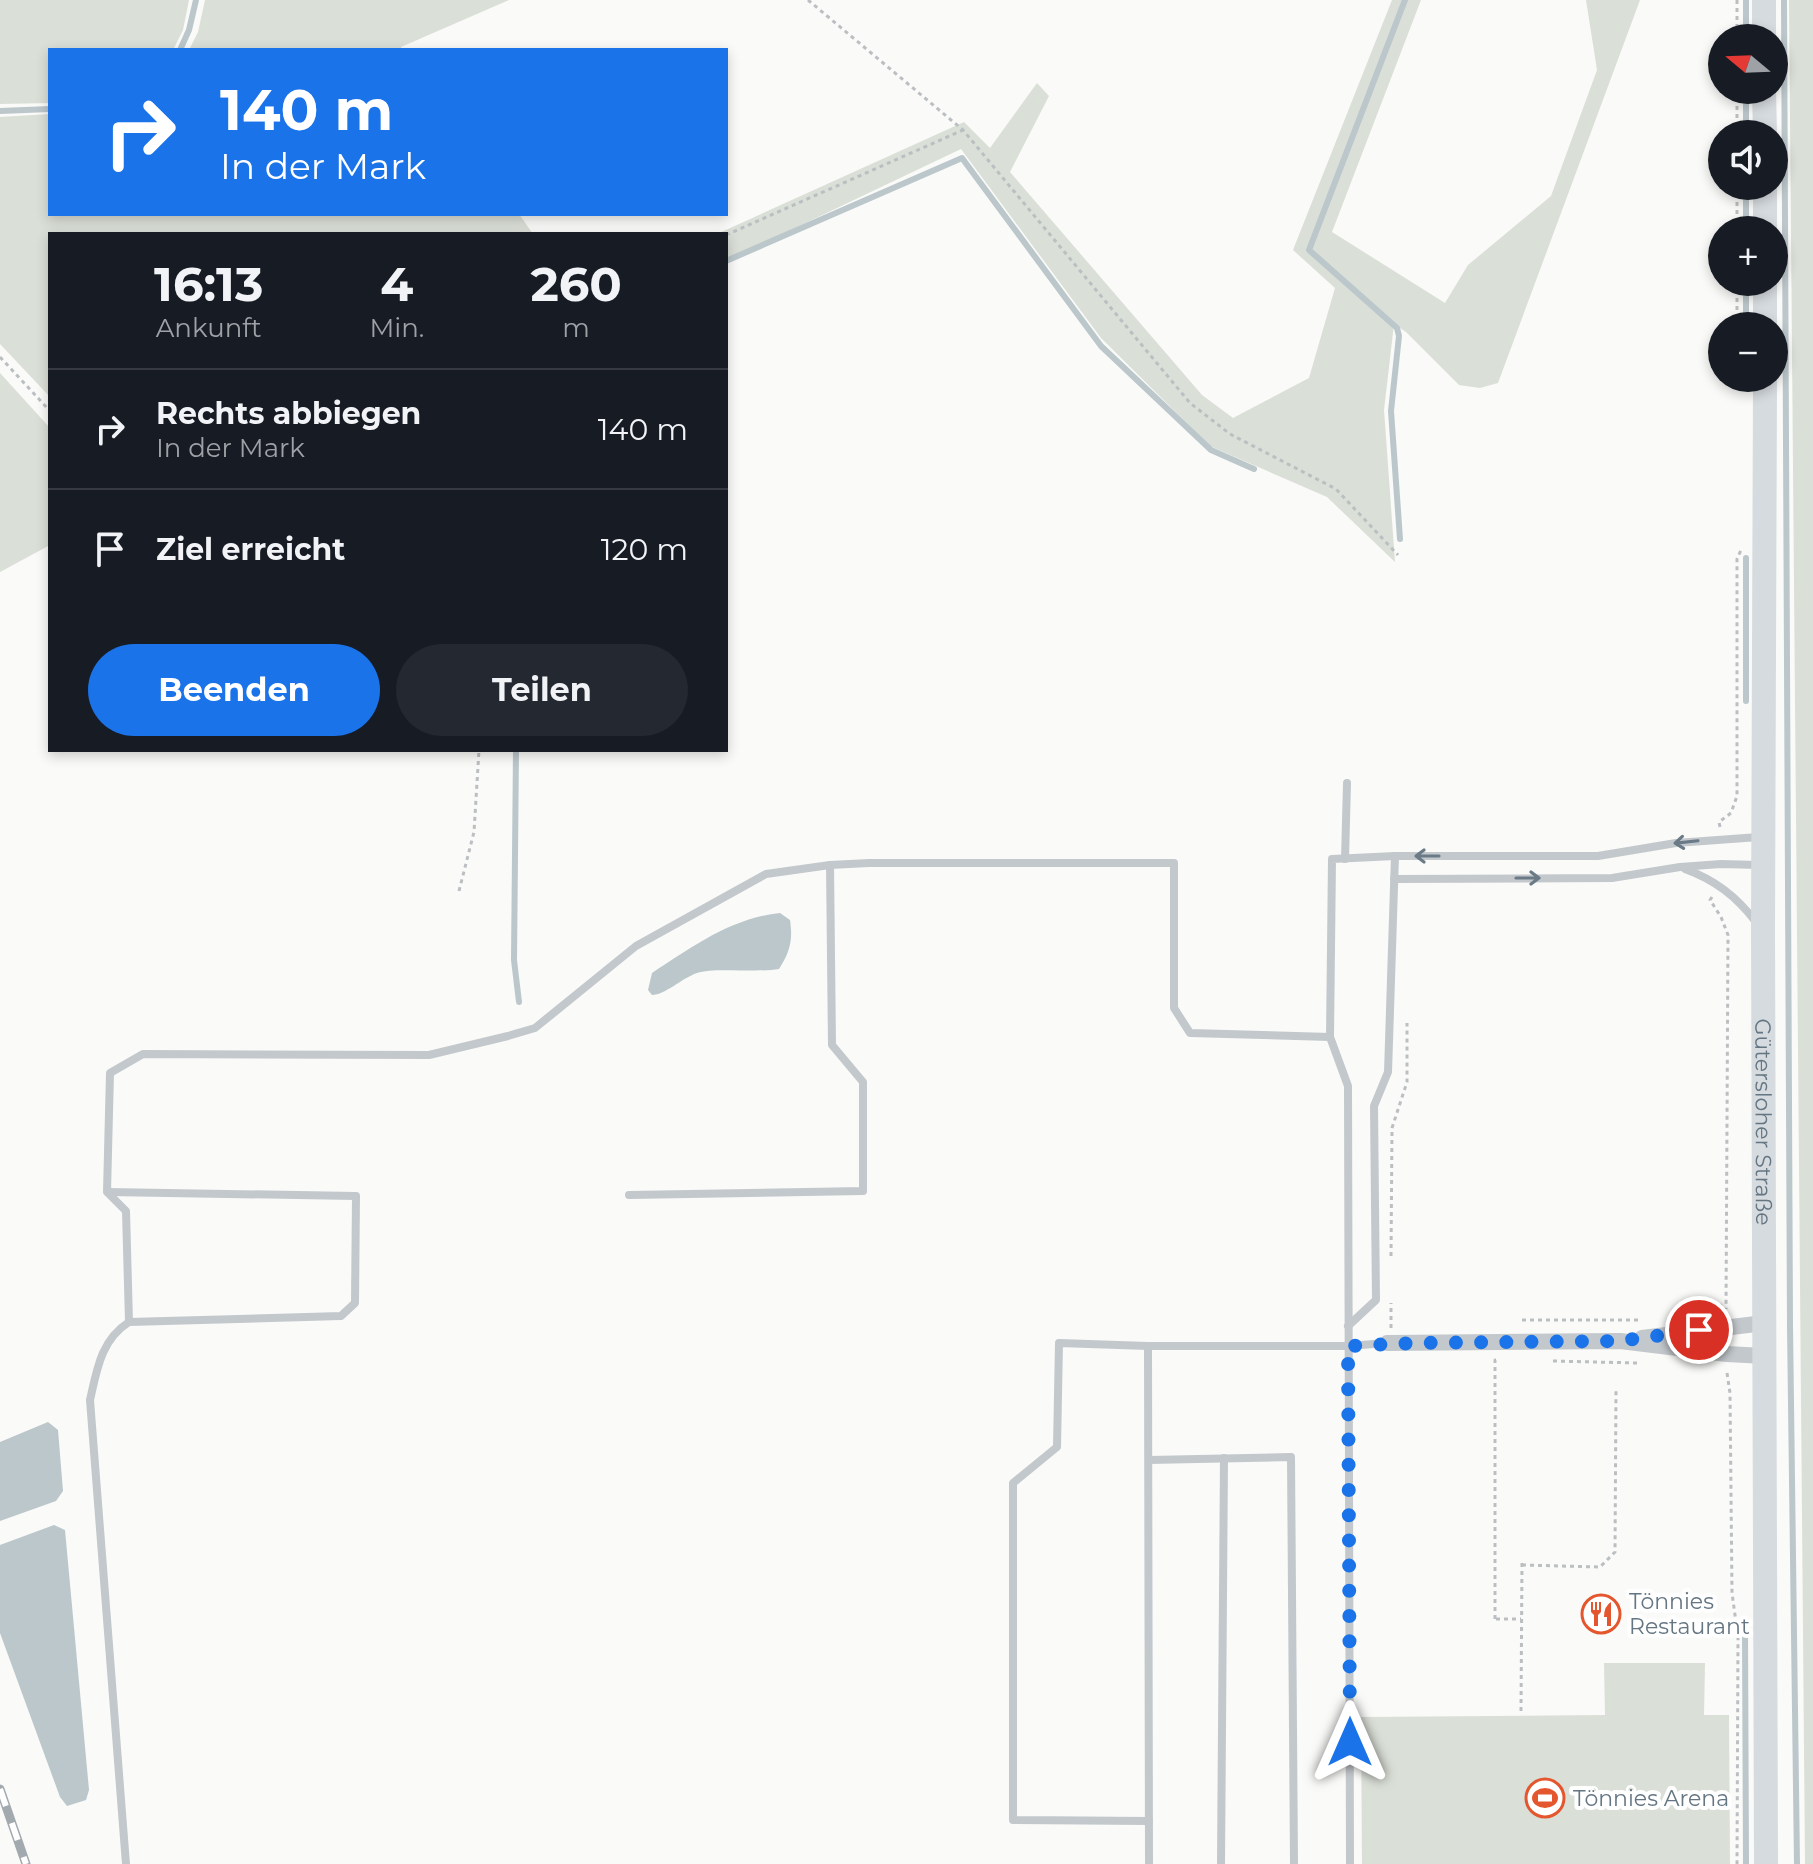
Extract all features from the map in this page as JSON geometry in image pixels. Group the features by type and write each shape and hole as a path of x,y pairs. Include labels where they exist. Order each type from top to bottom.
{"main road":[{"path":"1764,0 1764,24"},
{"name":"Gütersloher Straße","path":"1765,392 1766,1864"}],"street":[{"path":"1620,1341 1764,1323"},
{"path":"1389,1343 1620,1341 1764,1356"}],"lane":[{"path":"1345,859 1347,783"},
{"path":"1350,1864 1348,1086 1330,1037 1332,859 1598,856 1676,843 1764,837"},
{"path":"1348,1326 1376,1300 1374,1106 1388,1072 1395,856"},
{"path":"129,1322 126,1211 107,1192 110,1073 143,1054 429,1055 535,1028 636,946 766,874 830,865 1174,863 1174,1008 1190,1033 1330,1037"},
{"path":"629,1195 863,1191 863,1082 832,1045 830,865"},
{"path":"1394,879 1612,878 1680,867 1763,865"},
{"path":"1680,867 1718,883 1744,907 1763,931"},
{"path":"107,1192 356,1196 355,1303 341,1316 129,1322 115,1331 100,1355 90,1400 126,1864"},
{"path":"1149,1821 1013,1820 1013,1483 1057,1447 1059,1343 1348,1346 1389,1343"},
{"path":"1148,1346 1149,1864"},
{"path":"1149,1460 1291,1457 1294,1864"},
{"path":"1221,1864 1224,1458"}],"path":[{"path":"808,0 963,130 1190,403 1230,434 1336,489 1398,555"},
{"path":"1737,0 1737,24"},
{"path":"728,234 963,130"},
{"path":"0,357 48,409"},
{"path":"459,891 474,832 479,752"},
{"path":"1710,900 1728,935 1726,1301 1712,1311"},
{"path":"1391,1266 1392,1128 1407,1082 1407,1023"},
{"path":"1389,1343 1391,1297"},
{"path":"1522,1320 1640,1320"},
{"path":"1508,1360 1495,1360 1494,1619 1521,1619"},
{"path":"1548,1361 1638,1363"},
{"path":"1718,1373 1727,1376 1730,1393 1732,1593 1738,1637 1737,1864"},
{"path":"1521,1711 1522,1562 1600,1567 1615,1552 1616,1390"}],"shaded area":[{"path":"0,0 189,0 183,30 174,48 48,48 48,103 0,104"},
{"path":"205,0 509,0 401,48 190,48 198,32"},
{"path":"1392,0 1421,0 1332,232 1445,303 1468,265 1551,196 1597,70 1586,0 1640,0 1498,383 1480,388 1459,385 1394,324 1384,410 1395,562 1327,497 1210,446 1101,338 961,149 728,260 728,232 721,232 964,122 990,148 1037,83 1049,96 1010,172 1202,395 1233,418 1309,378 1335,288 1293,250"},
{"path":"1789,0 1813,0 1813,1864 1805,1864"},
{"path":"48,114 48,216 520,216 532,232 48,232 48,395 0,344 0,117"},
{"path":"0,373 48,426 48,546 0,572"},
{"path":"780,913 790,920 791,940 779,969 704,971 657,994 652,995 648,990 652,973 697,944 745,921"},
{"path":"48,1422 58,1430 63,1491 56,1501 0,1521 0,1442"},
{"path":"54,1525 65,1530 89,1790 86,1800 67,1806 60,1797 0,1633 0,1545"},
{"name":"Tönnies Arena","path":"1604,1663 1705,1663 1704,1715 1729,1715 1730,1864 1362,1864 1361,1717 1605,1715"}],"waterway":[{"path":"181,48 196,0"},
{"path":"1400,539 1391,411 1399,336 1397,328 1309,250 1405,0"},
{"path":"1746,0 1746,24"},
{"path":"1784,0 1790,1326 1797,1864"},
{"path":"1746,104 1746,120"},
{"path":"0,111 48,109"},
{"path":"728,260 962,158 1101,346 1211,450 1254,469"},
{"path":"1746,200 1746,216"},
{"path":"1746,296 1746,312"},
{"path":"1746,558 1746,701"},
{"path":"516,752 514,960 519,1002"},
{"path":"1745,1632 1746,1864"}],"railway":[{"path":"0,1789 26,1864"}],"place":[{"name":"Tönnies Restaurant","path":"1601,1614"},
{"name":"Tönnies Arena","path":"1545,1798"}],"route":[{"path":"1350,1742 1348,1346 1620,1341 1699,1330"}]}
